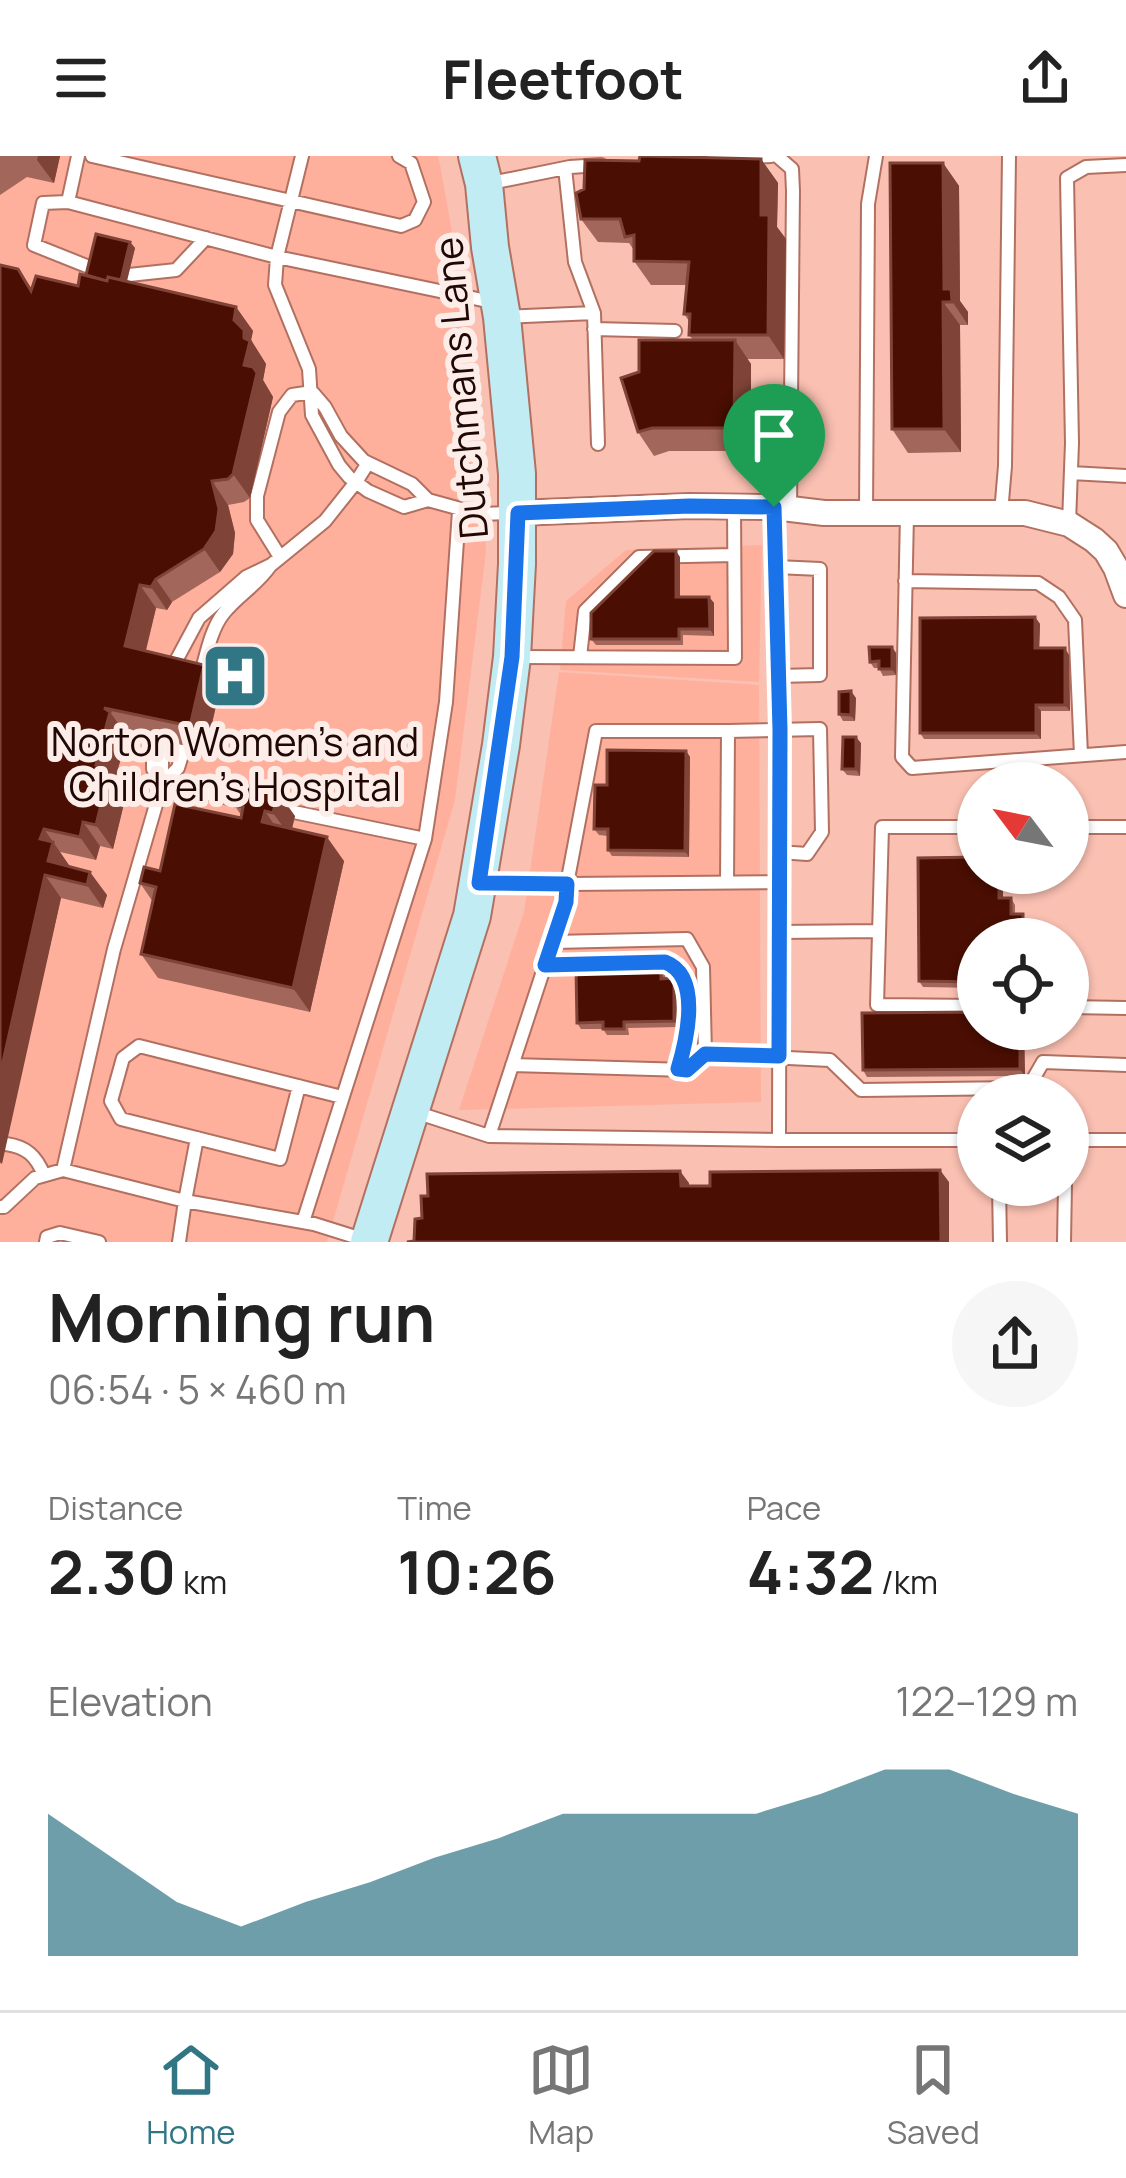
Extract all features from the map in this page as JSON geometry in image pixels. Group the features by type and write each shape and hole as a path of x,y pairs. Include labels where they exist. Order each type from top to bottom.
{"street":[{"name":"Dutchmans Lane","path":"369,1241 472,916 512,657 518,513 512,397 481,170"},
{"path":"518,513 734,507 1051,517 1106,551 1124,583"}],"lane":[{"path":"68,202 79,156"},
{"path":"92,156 401,226 415,220 424,202 411,163 399,156"},
{"path":"302,156 274,285 309,369 312,415 339,465 368,491 404,507 428,500"},
{"path":"704,160 774,156 792,169 782,508 776,567 779,1140"},
{"path":"866,513 868,204 876,156"},
{"path":"1001,513 1009,156"},
{"path":"481,170 615,164"},
{"path":"1069,524 1067,178 1086,167 1126,165"},
{"path":"566,168 575,262 594,313 598,444"},
{"path":"206,238 176,270 129,275 94,268 34,245 43,202 68,202 501,310 594,313"},
{"path":"594,329 675,332"},
{"path":"312,392 341,436 368,463 412,484 428,500 479,514 518,513"},
{"path":"276,561 257,520 256,496 279,412 292,395 312,392"},
{"path":"173,678 200,618 246,577 276,561 325,521 368,463"},
{"path":"1071,473 1126,476"},
{"path":"512,657 735,658 734,507"},
{"path":"303,1222 425,839 446,702 459,511"},
{"path":"907,512 902,757 912,768 1126,752"},
{"path":"580,657 584,611 639,557 734,555"},
{"path":"198,683 215,627 225,611 276,561"},
{"path":"776,567 820,569 820,675 778,676"},
{"path":"905,581 1038,583 1059,597 1075,620 1081,755"},
{"path":"489,1136 566,902 596,731 820,729 822,832 807,854 779,851"},
{"path":"727,883 728,731"},
{"path":"158,739 153,769 162,784 425,839"},
{"path":"63,1170 143,843 162,784 178,767 185,745"},
{"path":"957,827 882,827 878,1005 957,1006"},
{"path":"1089,827 1126,827"},
{"path":"479,883 779,882"},
{"path":"779,932 879,931"},
{"path":"553,942 688,938 703,967 705,1054"},
{"path":"545,965 665,962 677,967 686,981 688,1036 678,1069"},
{"path":"1089,1007 1126,1008"},
{"path":"299,1086 280,1159 121,1119 111,1101 124,1058 139,1046 299,1086 342,1097"},
{"path":"512,1065 687,1070 705,1054 779,1056 830,1060 861,1090 1028,1088 1043,1062 1126,1065"},
{"path":"411,1111 489,1136 957,1140"},
{"path":"179,1242 197,1138"},
{"path":"1089,1140 1126,1140"},
{"path":"6,1144 23,1146 44,1175"},
{"path":"0,1207 35,1178 63,1170 369,1241"},
{"path":"999,1206 1000,1242"},
{"path":"1064,1242 1065,1206"},
{"path":"46,1242 47,1237 60,1233 100,1242"}],"shaded area":[{"name":"Norton Women's and Children's Hospital","path":"0,156 438,156 470,335 486,552 455,800 327,1242 0,1242"},
{"path":"762,545 759,682 560,670 566,601 626,550"},
{"path":"559,672 759,685 761,1102 459,1110 524,912"}],"building":[{"path":"640,156 761,159 761,215 769,215 768,335 689,335 690,314 684,314 689,262 634,261 634,235 625,237 620,219 581,219 576,193 584,189 585,160 639,161"},
{"path":"890,163 943,163 944,289 951,289 952,302 943,302 944,429 892,429"},
{"path":"96,234 130,242 121,280 86,275"},
{"path":"0,265 18,269 31,291 36,276 78,286 80,274 236,307 234,320 250,341 244,365 257,373 233,474 212,481 219,509 216,531 204,549 151,587 140,585 125,646 204,665 190,726 104,708 110,712 96,765 110,768 96,825 83,822 80,837 44,829 40,839 53,842 48,861 90,872 87,885 45,875 0,1075"},
{"path":"639,340 735,340 734,428 638,432 621,378 639,372"},
{"path":"654,551 676,551 676,597 709,597 710,629 679,629 679,639 591,639 591,613"},
{"path":"1035,617 1035,648 1065,648 1065,705 1036,705 1036,733 920,733 920,618"},
{"path":"869,647 892,647 892,669 879,669 879,661 870,662"},
{"path":"851,691 851,715 839,714 839,692"},
{"path":"843,737 856,737 856,769 842,769"},
{"path":"607,750 686,751 685,851 608,850 608,829 594,829 595,785 607,785"},
{"path":"240,783 278,792 273,813 265,811 262,822 327,837 293,988 141,954 156,887 140,883 144,867 160,871 175,804 241,818 243,807 235,806"},
{"path":"957,857 957,894 999,894 999,898 1011,898 1011,914 1023,914 1023,918 957,918 957,982 919,981 918,858"},
{"path":"603,963 661,963 661,979 674,978 674,1021 624,1022 624,1029 603,1029 603,1022 577,1023 576,969 603,968"},
{"path":"957,1012 957,1050 1020,1050 1020,1069 863,1070 862,1013"},
{"path":"940,1170 941,1242 407,1242 414,1241 415,1219 422,1218 427,1174 680,1171 681,1186 710,1186 710,1172"}],"place":[{"name":"Norton Women's and Children's Hospital","path":"235,676"}],"route":[{"path":"774,507 780,730 779,1056 705,1054 687,1070 678,1069 688,1036 686,981 677,967 665,962 545,965 566,902 567,884 479,883 512,657 518,513 774,507"}]}
